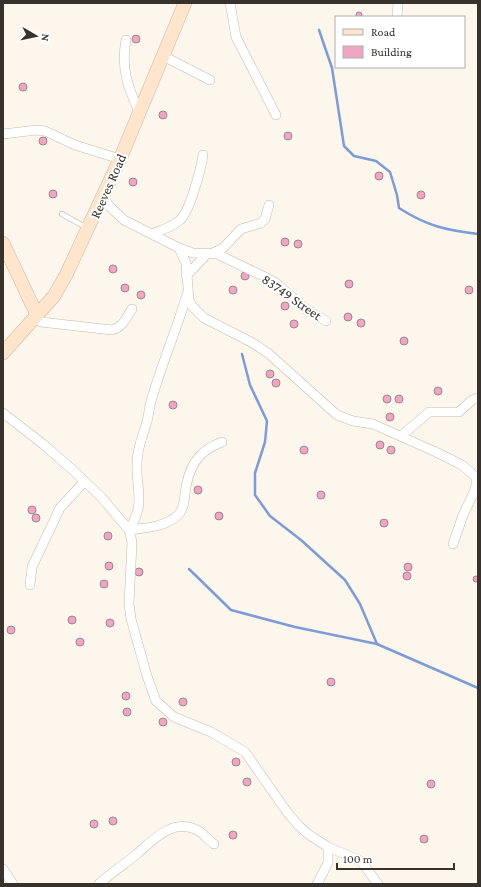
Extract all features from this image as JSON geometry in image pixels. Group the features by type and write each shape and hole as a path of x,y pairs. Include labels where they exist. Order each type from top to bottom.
{"street":[{"name":"Reeves Road","path":"3,353 39,319 54,296 103,197 186,3"},
{"path":"230,3 236,37 276,115"},
{"path":"397,16 398,3"},
{"path":"126,40 123,59 125,76 139,111"},
{"path":"163,56 210,80"},
{"path":"3,134 37,130 45,131 75,145 120,159"},
{"path":"152,234 176,224 184,215 201,166 203,155"},
{"name":"83749 Street","path":"103,197 110,207 124,220 179,248 193,253 211,253 272,281 300,306 326,321"},
{"path":"186,276 211,253 223,248 241,229 261,223 265,219 269,205"},
{"path":"3,243 39,319 112,330 118,329 123,324 132,309"},
{"path":"129,530 139,510 140,491 137,463 140,440 147,423 152,396 180,320 187,294 186,263 179,248"},
{"path":"187,294 192,306 204,318 251,342 268,353 337,415 353,421 373,424 454,460 477,479 475,490 463,515 453,544"},
{"path":"401,436 429,412 458,412 472,400 478,398"},
{"path":"3,412 59,458 102,498 129,530 132,542 129,604 131,619 147,676 156,701 174,717 211,732 245,752 287,812 299,826 308,834 328,847 361,861 378,884"},
{"path":"129,530 150,528 177,516 183,507 188,474 193,465 205,450 222,442"},
{"path":"30,585 32,567 37,552 60,508 84,482"},
{"path":"99,884 138,853 151,839 169,829 193,828 214,844"},
{"path":"317,884 328,863 328,847"},
{"path":"3,869 13,884"},
{"path":"313,884 322,875"}],"lane":[{"path":"62,214 88,229"}],"building":[{"path":"357,13 361,13 362,16 356,16"},
{"path":"136,35 139,36 139,42 136,43 133,42 132,39 133,36"},
{"path":"23,83 26,84 26,90 23,91 20,90 19,87 20,84"},
{"path":"163,111 166,112 166,118 163,119 160,118 159,115 160,112"},
{"path":"288,132 291,133 291,139 288,140 285,139 284,136 285,133"},
{"path":"43,137 46,138 46,144 43,145 40,144 39,141 40,138"},
{"path":"379,172 382,173 382,179 379,180 376,179 375,176 376,173"},
{"path":"133,178 136,179 136,185 133,186 130,185 129,182 130,179"},
{"path":"53,190 56,191 56,197 53,198 50,197 49,194 50,191"},
{"path":"421,191 424,192 424,198 421,199 418,198 417,195 418,192"},
{"path":"285,238 288,239 288,245 285,246 282,245 281,242 282,239"},
{"path":"298,240 301,241 301,247 298,248 295,247 294,244 295,241"},
{"path":"113,265 116,266 116,272 113,273 110,272 109,269 110,266"},
{"path":"245,272 248,273 248,279 245,280 242,279 241,276 242,273"},
{"path":"349,280 352,281 352,287 349,288 346,287 345,284 346,281"},
{"path":"125,284 128,285 128,291 125,292 122,291 121,288 122,285"},
{"path":"233,286 236,287 236,293 233,294 230,293 229,290 230,287"},
{"path":"469,286 472,287 472,293 469,294 466,293 465,290 466,287"},
{"path":"141,291 144,292 144,298 141,299 138,298 137,295 138,292"},
{"path":"285,302 288,303 288,309 285,310 282,309 281,306 282,303"},
{"path":"348,313 351,314 351,320 348,321 345,320 344,317 345,314"},
{"path":"361,319 364,320 364,326 361,327 358,326 357,323 358,320"},
{"path":"294,320 297,321 297,327 294,328 291,327 290,324 291,321"},
{"path":"404,337 407,338 407,344 404,345 401,344 400,341 401,338"},
{"path":"270,370 273,371 273,377 270,378 267,377 266,374 267,371"},
{"path":"276,379 279,380 279,386 276,387 273,386 272,383 273,380"},
{"path":"438,387 441,388 441,394 438,395 435,394 434,391 435,388"},
{"path":"387,395 390,396 390,402 387,403 384,402 383,399 384,396"},
{"path":"399,395 402,396 402,402 399,403 396,402 395,399 396,396"},
{"path":"173,401 176,402 176,408 173,409 170,408 169,405 170,402"},
{"path":"390,413 393,414 393,420 390,421 387,420 386,417 387,414"},
{"path":"380,441 383,442 383,448 380,449 377,448 376,445 377,442"},
{"path":"304,446 307,447 307,453 304,454 301,453 300,450 301,447"},
{"path":"391,446 394,447 394,453 391,454 388,453 387,450 388,447"},
{"path":"198,486 201,487 201,493 198,494 195,493 194,490 195,487"},
{"path":"321,491 324,492 324,498 321,499 318,498 317,495 318,492"},
{"path":"32,506 35,507 35,513 32,514 29,513 28,510 29,507"},
{"path":"219,512 222,513 222,519 219,520 216,519 215,516 216,513"},
{"path":"36,514 39,515 39,521 36,522 33,521 32,518 33,515"},
{"path":"384,519 387,520 387,526 384,527 381,526 380,523 381,520"},
{"path":"108,532 111,533 111,539 108,540 105,539 104,536 105,533"},
{"path":"109,562 112,563 112,569 109,570 106,569 105,566 106,563"},
{"path":"408,563 411,564 411,570 408,571 405,570 404,567 405,564"},
{"path":"139,568 142,569 142,575 139,576 136,575 135,572 136,569"},
{"path":"407,572 410,573 410,579 407,580 404,579 403,576 404,573"},
{"path":"476,576 479,579 476,582 473,579"},
{"path":"104,580 107,581 107,587 104,588 101,587 100,584 101,581"},
{"path":"72,616 75,617 75,623 72,624 69,623 68,620 69,617"},
{"path":"110,619 113,620 113,626 110,627 107,626 106,623 107,620"},
{"path":"11,626 14,627 14,633 11,634 8,633 7,630 8,627"},
{"path":"80,638 83,639 83,645 80,646 77,645 76,642 77,639"},
{"path":"331,678 334,679 334,685 331,686 328,685 327,682 328,679"},
{"path":"126,692 129,693 129,699 126,700 123,699 122,696 123,693"},
{"path":"183,698 186,699 186,705 183,706 180,705 179,702 180,699"},
{"path":"127,708 130,709 130,715 127,716 124,715 123,712 124,709"},
{"path":"163,718 166,719 166,725 163,726 160,725 159,722 160,719"},
{"path":"236,758 239,759 239,765 236,766 233,765 232,762 233,759"},
{"path":"247,778 250,779 250,785 247,786 244,785 243,782 244,779"},
{"path":"431,780 434,781 434,787 431,788 428,787 427,784 428,781"},
{"path":"113,817 116,818 116,824 113,825 110,824 109,821 110,818"},
{"path":"94,820 97,821 97,827 94,828 91,827 90,824 91,821"},
{"path":"233,831 236,832 236,838 233,839 230,838 229,835 230,832"},
{"path":"424,835 427,836 427,842 424,843 421,842 420,839 421,836"}],"waterway":[{"path":"319,30 332,68 344,146 354,156 376,161 390,172 397,195 399,208 419,219 446,229 478,234"},
{"path":"242,354 250,385 267,421 265,442 255,473 255,495 270,516 301,540 345,580 360,604 377,644"},
{"path":"189,569 231,610 295,627 377,644 478,688"}]}
